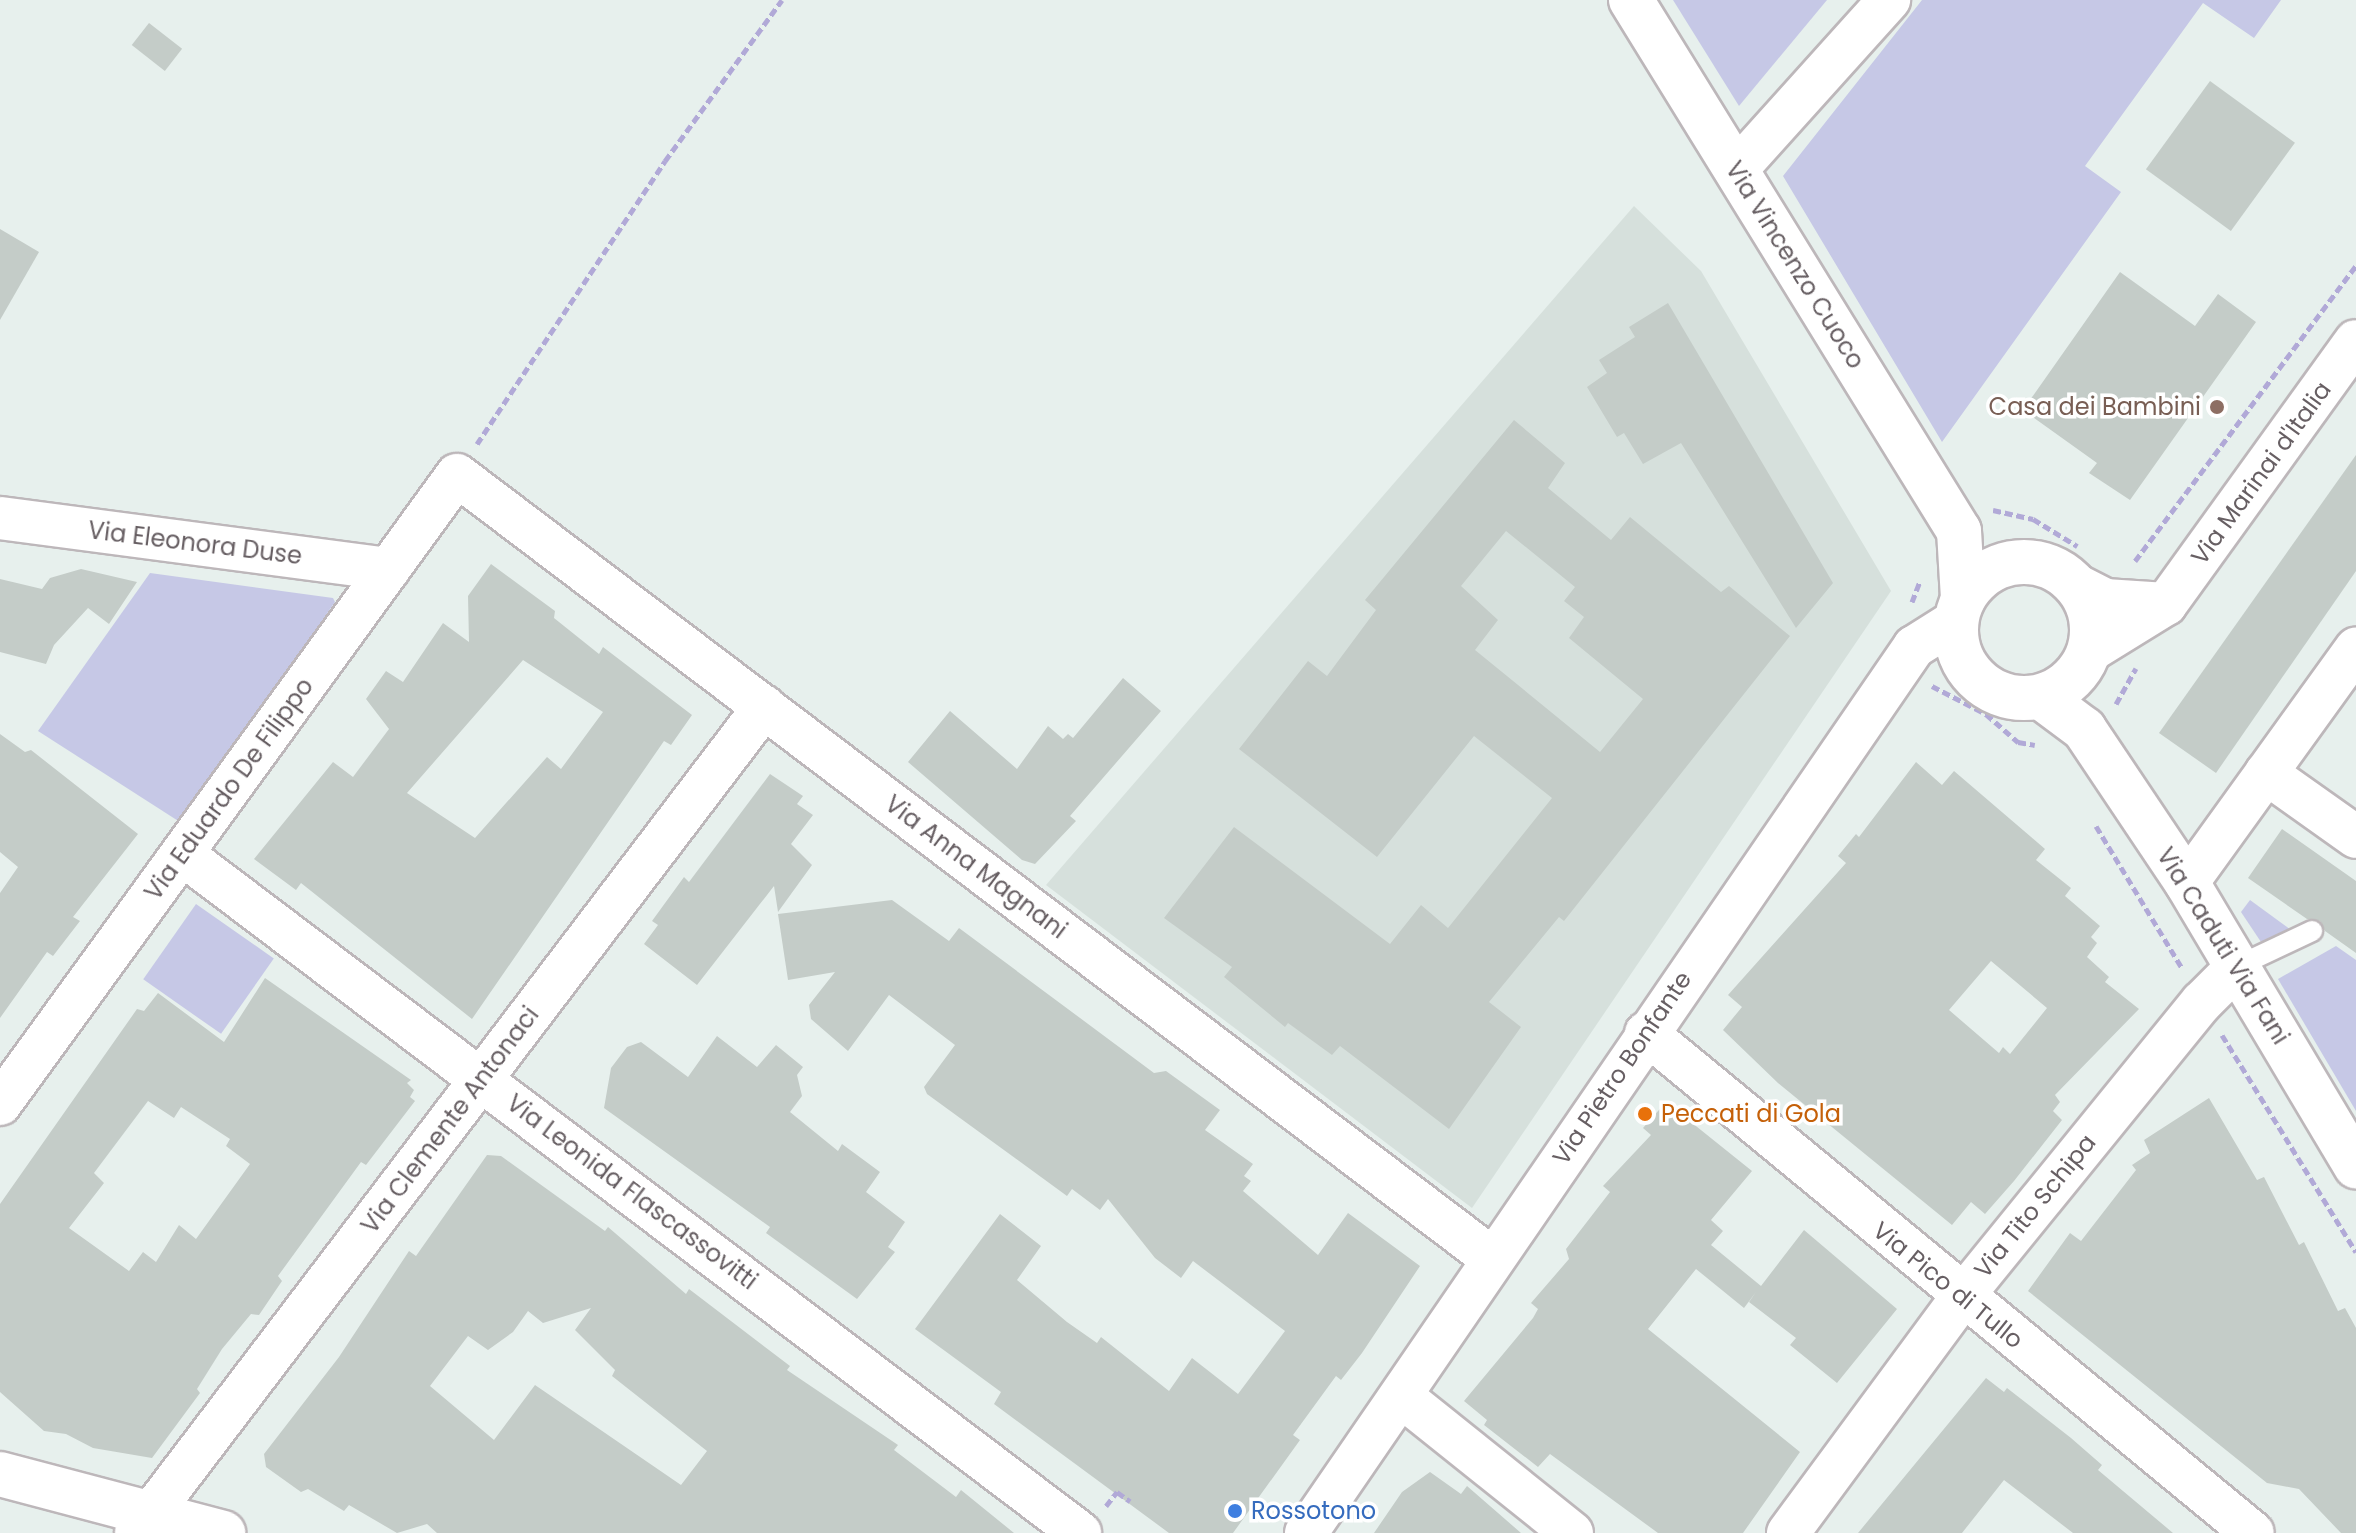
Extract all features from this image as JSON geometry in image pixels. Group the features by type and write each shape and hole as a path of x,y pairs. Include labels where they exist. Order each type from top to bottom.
{"street":[{"name":"Via Vincenzo Cuoco","path":"1631,0 1736,170 1971,522 2014,562"},
{"path":"1736,170 1889,0"},
{"name":"Via Marinai d'Italia","path":"2084,661 2166,604 2356,341"},
{"name":"Via Eduardo De Filippo","path":"0,1104 457,475"},
{"name":"Via Anna Magnani","path":"457,475 1493,1259"},
{"name":"Via Eleonora Duse","path":"0,518 389,569"},
{"name":"Via Vincenzo Cuoco","path":"1960,609 1971,522"},
{"path":"2014,562 2057,570 2079,567 2093,627 2084,661 2041,697 2017,698 1977,679 1957,641 1960,609 1984,575 2014,562"},
{"path":"2079,567 2105,600 2166,604"},
{"name":"Via Pietro Bonfante","path":"1306,1533 1646,1033 1914,647 1960,609"},
{"path":"2187,883 2356,649"},
{"name":"Via Caduti Via Fani","path":"2081,728 2084,661"},
{"name":"Via Caduti Via Fani","path":"2041,697 2081,728 2187,883 2356,1167"},
{"name":"Via Clemente Antonaci","path":"143,1522 764,707"},
{"path":"2266,773 2356,837"},
{"name":"Via Leonida Flascassovitti","path":"182,854 1090,1524"},
{"name":"Via Tito Schipa","path":"1788,1533 1962,1297 2202,1002 2238,966"},
{"name":"Via Pico di Tullo","path":"1646,1033 1962,1297 2253,1533"},
{"path":"1401,1396 1572,1533"},
{"path":"0,1474 143,1522 223,1533"}],"lane":[{"path":"2238,966 2312,931"}],"path":[{"path":"457,475 665,161 782,0"},
{"path":"2129,564 2142,557 2356,266"},
{"path":"1971,522 2011,510 2079,567"},
{"path":"1932,686 1986,714 2018,742 2081,728 2127,692 2138,657"},
{"path":"1090,1524 1117,1492 1130,1501"}],"shaded area":[{"path":"1673,0 1827,0 1739,106"},
{"path":"1922,0 2281,0 2254,38 2203,3 2085,166 2121,192 1942,442 1783,176"},
{"path":"1634,206 1701,271 1891,591 1472,1208 1046,885"},
{"path":"150,573 333,598 335,602 183,824 38,731"},
{"path":"2250,900 2291,930 2263,945 2241,912"},
{"path":"196,904 274,958 221,1034 143,979"},
{"path":"2336,946 2356,960 2356,1111 2278,979"}],"building":[{"path":"149,23 182,49 165,71 132,45"},
{"path":"2210,81 2295,143 2231,231 2146,169"},
{"path":"0,229 39,252 0,320"},
{"path":"2120,272 2195,326 2218,294 2256,322 2130,500 2089,473 2097,463 2023,410"},
{"path":"1668,303 1833,583 1796,628 1681,443 1643,464 1624,433 1617,437 1587,387 1607,373 1599,360 1635,337 1629,327"},
{"path":"1514,420 1565,463 1548,488 1611,540 1630,517 1721,592 1729,586 1790,636 1564,921 1559,917 1489,1002 1521,1027 1449,1129 1340,1046 1332,1055 1288,1023 1285,1027 1224,977 1232,967 1164,918 1234,827 1390,944 1421,905 1448,928 1552,798 1474,736 1377,857 1239,749 1308,661 1327,676 1376,610 1365,600","holes":["1506,531 1575,587 1564,601 1584,617 1569,638 1643,699 1600,752 1475,650 1498,620 1461,586"]},
{"path":"2356,455 2356,571 2216,773 2159,733"},
{"path":"491,564 555,611 554,618 599,654 603,647 692,715 671,745 664,741 472,1019 301,883 296,890 254,859 333,762 353,777 389,729 366,699 386,671 403,682 443,623 469,642 468,596","holes":["523,660 603,712 561,769 547,757 475,838 407,793"]},
{"path":"81,569 137,582 109,624 88,608 54,645 46,664 0,652 0,579 42,589 50,578"},
{"path":"1123,678 1161,711 1070,816 1076,821 1035,864 1022,860 908,762 950,711 1017,769 1048,726 1063,739 1068,734 1073,738"},
{"path":"0,734 25,752 31,750 138,834 73,917 80,921 53,956 47,952 0,1018 0,893 18,867 0,852"},
{"path":"1916,762 1942,785 1954,771 2045,849 2036,860 2071,888 2065,896 2100,926 2091,937 2097,943 2087,957 2109,977 2105,982 2139,1009 2055,1095 2060,1102 2053,1111 2062,1120 2014,1181 1985,1214 1971,1202 1952,1225 1778,1083 1723,1030 1742,1007 1728,995 1846,863 1838,856 1856,834 1859,837","holes":["1991,961 2047,1008 2010,1054 2003,1047 1999,1053 1949,1010"]},
{"path":"770,774 803,796 797,804 813,815 791,844 812,865 778,912 774,886 697,985 644,944 658,925 652,921 684,877 689,882"},
{"path":"2282,829 2356,881 2356,953 2325,931 2320,921 2307,919 2248,878"},
{"path":"892,900 949,941 959,928 1154,1073 1166,1071 1220,1110 1205,1130 1253,1164 1244,1176 1251,1181 1243,1191 1318,1255 1348,1213 1420,1266 1362,1353 1341,1380 1336,1376 1293,1435 1300,1440 1233,1533 1169,1533 994,1404 1001,1392 915,1329 1000,1214 1041,1246 1017,1280 1067,1322 1097,1343 1101,1337 1169,1391 1192,1358 1238,1394 1285,1331 1193,1261 1181,1278 1155,1258 1108,1199 1100,1210 1072,1189 1067,1196 927,1094 924,1087 955,1045 889,995 848,1051 811,1019 809,1005 835,972 788,980 778,914"},
{"path":"265,978 411,1080 407,1083 414,1090 410,1097 415,1101 366,1165 361,1162 278,1276 282,1281 259,1315 251,1314 222,1349 197,1389 200,1393 152,1458 93,1448 66,1434 44,1431 0,1392 0,1204 137,1009 144,1011 158,993 224,1042","holes":["148,1101 174,1118 181,1107 230,1139 226,1146 250,1164 196,1239 179,1225 156,1262 143,1252 129,1271 69,1228 104,1183 94,1173"]},
{"path":"717,1036 757,1067 776,1045 803,1067 797,1075 802,1096 790,1112 838,1151 842,1144 880,1172 866,1192 905,1222 888,1247 895,1252 857,1299 766,1233 770,1227 604,1108 611,1068 627,1047 641,1042 688,1077"},
{"path":"2209,1098 2257,1180 2264,1177 2299,1245 2304,1242 2338,1311 2345,1308 2356,1328 2356,1533 2341,1533 2299,1489 2267,1483 2028,1291 2070,1233 2081,1241 2136,1170 2132,1165 2150,1153 2144,1140"},
{"path":"1666,1102 1752,1171 1711,1220 1723,1231 1711,1245 1761,1286 1804,1230 1897,1309 1837,1383 1790,1345 1796,1338 1749,1302 1756,1292 1744,1308 1696,1269 1648,1329 1800,1452 1743,1533 1658,1533 1550,1454 1538,1467 1484,1425 1487,1420 1464,1401 1533,1318 1538,1309 1531,1303 1569,1259 1566,1249 1610,1192 1603,1186 1651,1135 1643,1128"},
{"path":"487,1155 501,1156 605,1231 608,1227 686,1294 689,1289 790,1366 787,1370 898,1445 894,1450 956,1497 961,1490 1014,1533 437,1533 427,1524 397,1533 349,1505 344,1511 308,1489 301,1492 266,1467 264,1454 339,1357 409,1251 416,1256","holes":["591,1308 575,1330 615,1370 612,1376 707,1451 681,1485 535,1385 494,1440 430,1386 468,1336 488,1350 513,1332 528,1311 543,1323"]},
{"path":"1986,1378 2004,1392 2007,1388 2071,1438 2102,1465 2098,1470 2173,1533 2073,1533 2004,1480 1962,1533 1858,1533"},
{"path":"1430,1472 1461,1494 1467,1486 1521,1533 1374,1533 1402,1492"}],"place":[{"name":"Casa dei Bambini","path":"2217,407"},
{"name":"Peccati di Gola","path":"1645,1114"},
{"name":"Rossotono","path":"1235,1511"}]}
